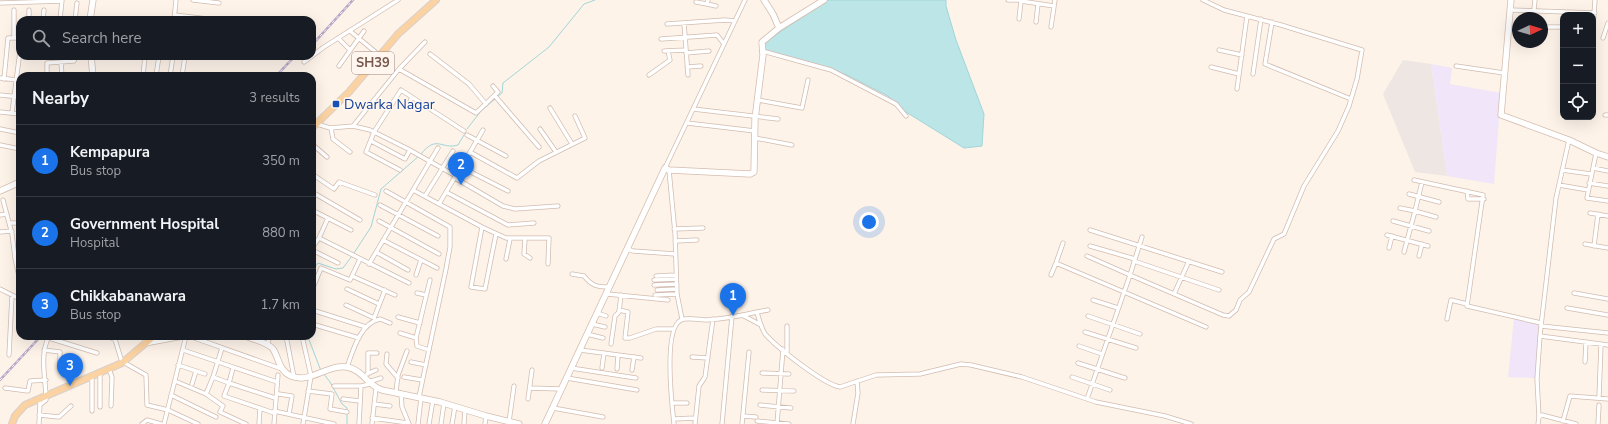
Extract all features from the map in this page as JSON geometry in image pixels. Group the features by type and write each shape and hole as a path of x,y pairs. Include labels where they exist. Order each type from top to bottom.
{"main road":[{"name":"SH39","path":"316,124 349,92 398,34 436,0"},
{"path":"92,375 109,370 148,340"},
{"path":"12,424 19,410 122,361"},
{"path":"8,424 13,412 20,406 43,398"}],"street":[{"path":"0,3 62,0 60,16"},
{"path":"91,16 93,0"},
{"path":"176,0 175,15 183,16"},
{"path":"193,0 219,3"},
{"path":"316,54 398,0"},
{"path":"545,424 627,249 667,169 693,109 745,0"},
{"path":"764,0 773,14 779,28"},
{"path":"667,169 752,174 754,172 755,117 758,100 762,42 779,28 824,0"},
{"path":"1008,0 1054,6"},
{"path":"1051,26 1054,0"},
{"path":"1087,256 1223,315 1229,316 1234,312 1240,300 1251,288 1274,239 1284,234 1304,186 1338,131 1351,99 1359,72 1362,50 1272,22 1224,10 1203,0"},
{"path":"1511,0 1501,116 1569,140 1608,157"},
{"path":"1534,11 1535,0"},
{"path":"1595,0 1595,12"},
{"path":"1019,19 1021,1"},
{"path":"696,2 708,2 716,6"},
{"path":"75,16 77,3"},
{"path":"1036,22 1038,4"},
{"path":"14,10 14,38 8,38 2,78 16,80"},
{"path":"29,10 29,16"},
{"path":"43,16 44,10"},
{"path":"1510,10 1564,12"},
{"path":"1237,89 1247,16"},
{"path":"1253,74 1261,19"},
{"path":"667,24 725,20 735,21"},
{"path":"1272,22 1265,64 1351,99"},
{"path":"684,23 688,75"},
{"path":"1603,38 1608,25"},
{"path":"1548,27 1560,28"},
{"path":"350,31 379,55"},
{"path":"339,66 364,31"},
{"path":"661,39 717,35 724,44"},
{"path":"338,38 350,50"},
{"path":"353,126 399,69 425,42"},
{"path":"1219,50 1242,55"},
{"path":"649,75 670,60 666,51 709,51"},
{"path":"762,51 831,70 896,104 906,116"},
{"path":"430,54 469,84 486,104"},
{"path":"18,72 19,60"},
{"path":"47,72 47,63 74,60"},
{"path":"91,60 93,72"},
{"path":"143,72 144,60"},
{"path":"157,72 158,60"},
{"path":"171,72 172,60"},
{"path":"183,72 184,60"},
{"path":"61,62 62,72"},
{"path":"687,67 701,66"},
{"path":"1456,66 1504,73"},
{"path":"1211,67 1239,74"},
{"path":"399,69 476,113 496,97 498,92 493,86"},
{"path":"758,100 802,108 808,80"},
{"path":"12,113 16,86"},
{"path":"400,170 366,152 374,132 400,90 476,140 506,156"},
{"path":"0,95 14,97"},
{"path":"496,97 539,147"},
{"path":"408,106 412,98"},
{"path":"550,108 572,144"},
{"path":"693,109 778,119"},
{"path":"0,112 16,114"},
{"path":"470,152 517,178 539,161 585,138 574,116"},
{"path":"687,123 755,135 792,144"},
{"path":"316,126 331,128 353,126 374,132 442,168 504,206 515,209 558,206"},
{"path":"331,128 333,139 350,152"},
{"path":"0,129 16,132"},
{"path":"540,129 556,152"},
{"path":"439,204 483,130"},
{"path":"1538,424 1537,379 1547,262 1559,185 1569,140"},
{"path":"371,141 405,159 410,150"},
{"path":"0,145 16,148"},
{"path":"316,147 327,157"},
{"path":"369,264 438,148"},
{"path":"425,196 453,151"},
{"path":"1596,153 1589,183 1588,199 1608,201"},
{"path":"461,167 508,191"},
{"path":"1593,168 1608,170"},
{"path":"667,169 675,241 677,292 682,320"},
{"path":"1562,170 1591,174"},
{"path":"316,177 334,189 339,182 375,195"},
{"path":"1414,180 1482,194 1484,199 1467,304"},
{"path":"1404,252 1422,182"},
{"path":"1589,183 1608,186"},
{"path":"0,191 16,184"},
{"path":"1559,185 1588,190"},
{"path":"413,190 496,234 510,238 549,238 548,264"},
{"path":"386,191 450,227 450,247 422,380 418,424"},
{"path":"1467,191 1468,199 1484,199"},
{"path":"446,192 508,224 534,223"},
{"path":"316,194 360,220"},
{"path":"1409,194 1439,202"},
{"path":"2,200 10,223 16,256"},
{"path":"380,204 438,236"},
{"path":"1400,208 1436,217"},
{"path":"316,212 351,230"},
{"path":"1590,213 1608,216"},
{"path":"0,215 7,214"},
{"path":"1594,246 1598,214"},
{"path":"316,243 328,218"},
{"path":"379,221 439,254"},
{"path":"1393,221 1429,231"},
{"path":"10,223 16,223"},
{"path":"482,227 471,287 485,289 496,234"},
{"path":"674,229 703,228"},
{"path":"1090,230 1222,272"},
{"path":"0,232 12,231"},
{"path":"1387,235 1428,246"},
{"path":"1389,248 1392,236"},
{"path":"1087,399 1142,237"},
{"path":"319,238 409,283"},
{"path":"506,260 510,238"},
{"path":"525,239 523,252 524,256 530,258"},
{"path":"383,240 438,268"},
{"path":"675,241 697,240"},
{"path":"1051,275 1064,243"},
{"path":"1419,256 1422,244"},
{"path":"1585,244 1608,248"},
{"path":"1090,246 1135,260 1219,290"},
{"path":"627,249 631,251 655,254 675,254"},
{"path":"316,251 338,263"},
{"path":"376,252 408,270"},
{"path":"316,280 321,268 350,280 360,259"},
{"path":"416,275 421,260"},
{"path":"1174,294 1189,261"},
{"path":"1056,263 1206,327"},
{"path":"572,274 584,276 589,283 597,287 609,287"},
{"path":"352,276 395,295"},
{"path":"656,276 676,277"},
{"path":"654,280 676,277"},
{"path":"429,350 417,346 416,338 430,280"},
{"path":"654,285 677,284"},
{"path":"347,288 379,304"},
{"path":"0,289 16,297"},
{"path":"346,305 374,318 385,290"},
{"path":"658,290 677,292"},
{"path":"654,295 677,292"},
{"path":"417,293 426,295"},
{"path":"1574,293 1608,299"},
{"path":"607,294 668,300"},
{"path":"9,356 12,295"},
{"path":"611,344 615,316 619,310 621,295"},
{"path":"1093,300 1118,308"},
{"path":"1447,319 1451,300 1541,324 1608,333"},
{"path":"1567,308 1608,316"},
{"path":"619,310 628,312 625,338 630,338 656,330 674,329"},
{"path":"674,424 669,366 674,329 677,323 682,320 713,319 768,310"},
{"path":"316,311 366,327"},
{"path":"757,312 765,334 834,386 840,387 880,375 920,374 961,364 971,365 1022,377 1111,406 1165,416 1190,424"},
{"path":"597,313 606,316"},
{"path":"742,315 761,325"},
{"path":"722,424 732,316"},
{"path":"1088,316 1140,334"},
{"path":"398,317 420,323"},
{"path":"347,367 359,338 366,327 377,319 390,323"},
{"path":"694,424 699,386 705,377 713,319"},
{"path":"592,324 605,327"},
{"path":"316,325 359,338"},
{"path":"787,352 788,326"},
{"path":"1085,332 1136,348"},
{"path":"400,333 416,338"},
{"path":"588,334 603,338"},
{"path":"1540,336 1608,345"},
{"path":"39,424 39,415 46,380 44,350 48,340"},
{"path":"58,340 97,353"},
{"path":"116,340 122,361 146,375 147,405 168,410 198,424"},
{"path":"144,343 160,340"},
{"path":"164,424 185,340"},
{"path":"200,340 283,369"},
{"path":"255,340 272,348 286,373 294,377 311,376 335,366 347,367 366,374 376,370"},
{"path":"267,345 269,340"},
{"path":"287,340 294,377"},
{"path":"303,340 311,376 303,424"},
{"path":"1585,362 1586,342"},
{"path":"1599,397 1602,344"},
{"path":"1079,346 1102,354"},
{"path":"206,394 222,348"},
{"path":"777,423 783,349"},
{"path":"44,350 60,352 60,363"},
{"path":"183,350 277,382"},
{"path":"580,350 641,358"},
{"path":"407,351 398,378 398,393 409,424"},
{"path":"377,352 368,353 366,374 369,383 376,388 455,406 500,422 519,424"},
{"path":"742,424 749,352"},
{"path":"602,368 604,353"},
{"path":"387,354 386,364 398,378"},
{"path":"617,369 618,355"},
{"path":"632,370 634,357"},
{"path":"692,357 708,358"},
{"path":"411,362 426,365"},
{"path":"1078,363 1125,378"},
{"path":"178,366 205,374"},
{"path":"233,368 224,396 274,412 334,424"},
{"path":"571,368 636,378"},
{"path":"109,370 112,377 111,406"},
{"path":"528,399 532,370"},
{"path":"192,384 196,371"},
{"path":"100,373 100,407"},
{"path":"762,373 789,374"},
{"path":"92,375 92,411"},
{"path":"274,424 278,375"},
{"path":"213,376 275,398"},
{"path":"404,377 422,380"},
{"path":"1072,377 1110,390"},
{"path":"334,386 362,386 381,378"},
{"path":"567,378 637,390"},
{"path":"5,388 28,392 30,381 46,380"},
{"path":"175,381 206,394 223,406 220,412 246,424"},
{"path":"853,424 858,393 857,381"},
{"path":"359,424 362,386"},
{"path":"509,422 514,386"},
{"path":"372,424 376,388"},
{"path":"530,388 561,389"},
{"path":"762,390 794,391"},
{"path":"308,391 332,394 330,409 347,412"},
{"path":"279,394 292,396 289,414"},
{"path":"171,395 216,417"},
{"path":"1563,421 1570,396 1608,398"},
{"path":"343,400 360,401"},
{"path":"429,424 433,400"},
{"path":"672,402 687,403"},
{"path":"441,424 444,403"},
{"path":"374,404 390,406"},
{"path":"760,405 791,408"},
{"path":"1598,424 1599,405"},
{"path":"39,415 59,417 71,406"},
{"path":"452,424 455,406"},
{"path":"260,408 260,424"},
{"path":"553,408 603,417"},
{"path":"464,424 465,410"},
{"path":"1539,417 1542,415 1576,424"},
{"path":"485,424 486,416"},
{"path":"743,416 756,417"},
{"path":"372,418 409,424"},
{"path":"674,419 695,418"},
{"path":"142,424 147,420 160,424"},
{"path":"757,421 789,424"}],"shaded area":[{"path":"1403,60 1431,64 1447,176 1415,172 1383,94"},
{"path":"1431,64 1452,68 1450,84 1501,93 1494,184 1447,176"},
{"path":"1514,318 1539,324 1535,378 1508,377"}],"water":[{"path":"828,0 946,0 946,6 956,40 984,114 982,146 964,148 906,112 888,96 847,75 816,64 768,51 764,48 765,42"}],"waterway":[{"path":"497,97 502,93 503,83 549,47 584,4 595,0"},
{"path":"467,129 481,111 495,99"},
{"path":"421,154 426,148 435,144 447,146 458,145 464,135"},
{"path":"354,253 371,227 381,189 419,156"},
{"path":"316,266 318,263 336,269 343,268 352,256"},
{"path":"309,340 321,371"},
{"path":"323,373 330,382 342,404 347,408 347,424"}],"railway":[{"path":"316,41 353,0"},
{"path":"280,72 291,60"},
{"path":"0,380 37,340"}],"place":[{"name":"Dwarka Nagar","path":"336,104"},
{"name":"Government Hospital","path":"461,185"},
{"name":"Kempapura","path":"733,316"},
{"name":"Chikkabanawara","path":"70,386"}]}
